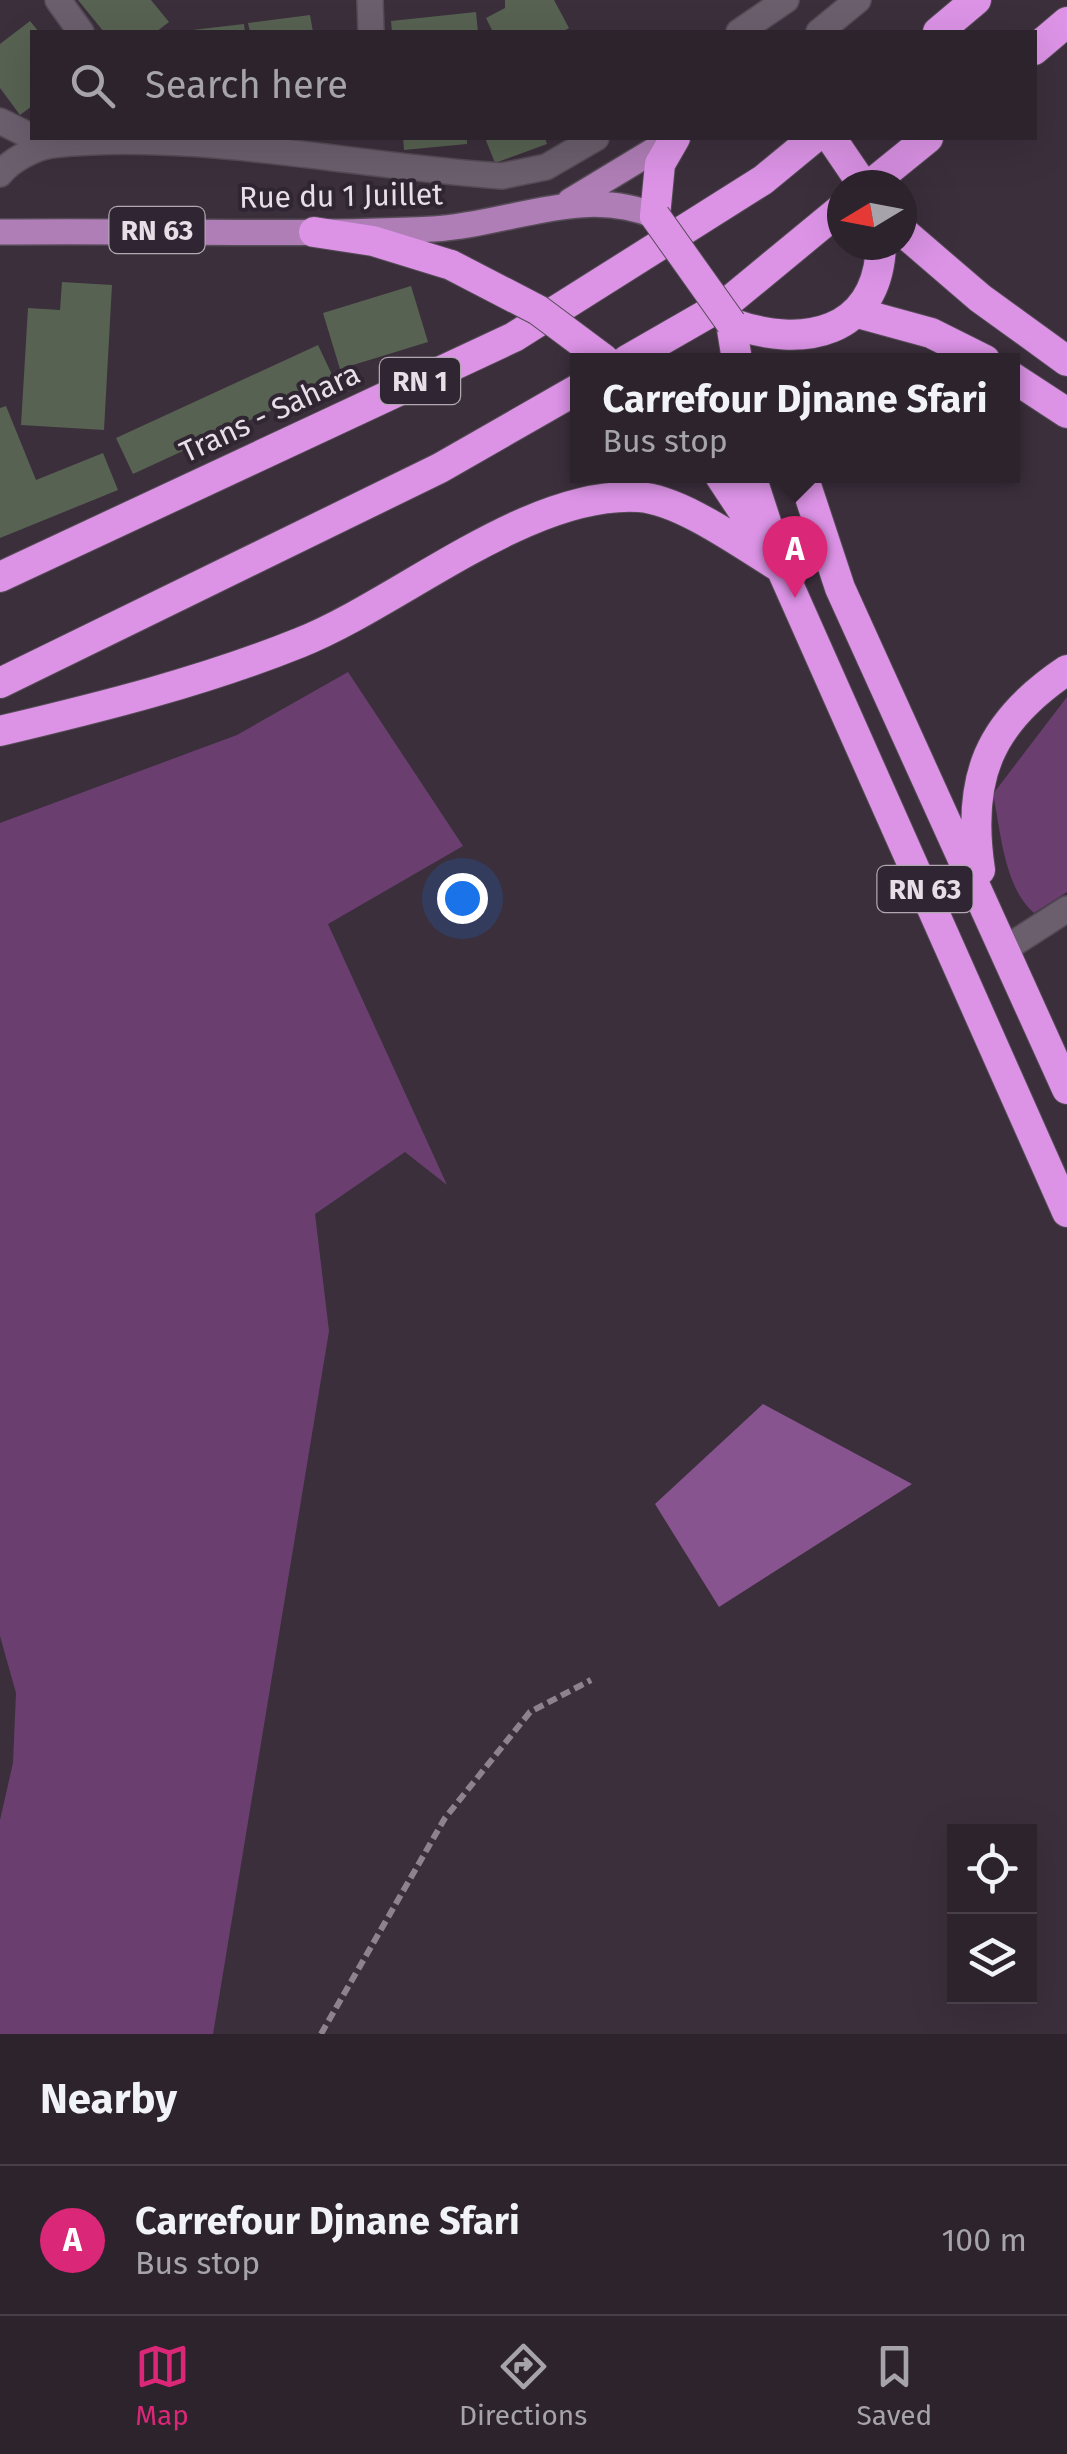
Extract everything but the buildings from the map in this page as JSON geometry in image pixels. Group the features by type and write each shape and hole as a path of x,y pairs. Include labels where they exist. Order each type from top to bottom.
{"highway":[{"path":"940,30 976,0"},
{"path":"1037,47 1067,22"},
{"name":"RN 63","path":"655,216 655,188 673,140"},
{"name":"Trans - Sahara","path":"0,577 514,337 763,180 812,140"},
{"path":"833,140 856,170"},
{"path":"886,170 925,140"},
{"path":"655,216 731,323 736,353"},
{"path":"639,353 728,302 827,220"},
{"path":"314,232 374,241 450,266 538,310 596,353"},
{"path":"917,245 980,298 1067,361"},
{"path":"731,323 809,347 858,313 873,285 878,260"},
{"path":"858,313 931,333 971,353"},
{"path":"1020,381 1067,413"},
{"path":"0,683 440,468 570,394"},
{"path":"725,483 781,568"},
{"name":"RN 63","path":"753,483 781,568 1067,1212"},
{"name":"RN 63","path":"805,483 840,588 1067,1089"},
{"path":"0,731 171,688 302,642 528,522 590,502 639,497 666,504 781,568"},
{"path":"987,913 974,834 975,800 986,759 1006,721 1039,689 1067,670"}],"main road":[{"name":"Rue du 1 Juillet","path":"561,206 671,140"},
{"name":"Rue du 1 Juillet","path":"0,232 314,232 492,223 561,206 626,204 655,216"}],"street":[{"path":"58,0 80,30"},
{"path":"370,0 372,30"},
{"path":"742,30 786,0"},
{"path":"822,30 843,16"},
{"path":"0,120 30,136"},
{"path":"0,174 38,140 150,140 502,176 546,166 592,140"},
{"path":"376,140 378,164"},
{"path":"1005,949 1067,909"}],"path":[{"path":"321,2034 446,1818 530,1712 591,1680"}],"shaded area":[{"path":"348,672 463,846 328,924 447,1185 405,1152 315,1214 329,1331 213,2034 0,2034 0,1820 13,1763 16,1693 0,1636 0,823 237,735"},
{"path":"1067,697 1067,892 1034,913 1010,874 993,794"},
{"path":"763,1404 912,1484 719,1607 655,1504"}],"place":[{"name":"Carrefour Djnane Sfari","path":"795,598"}]}
